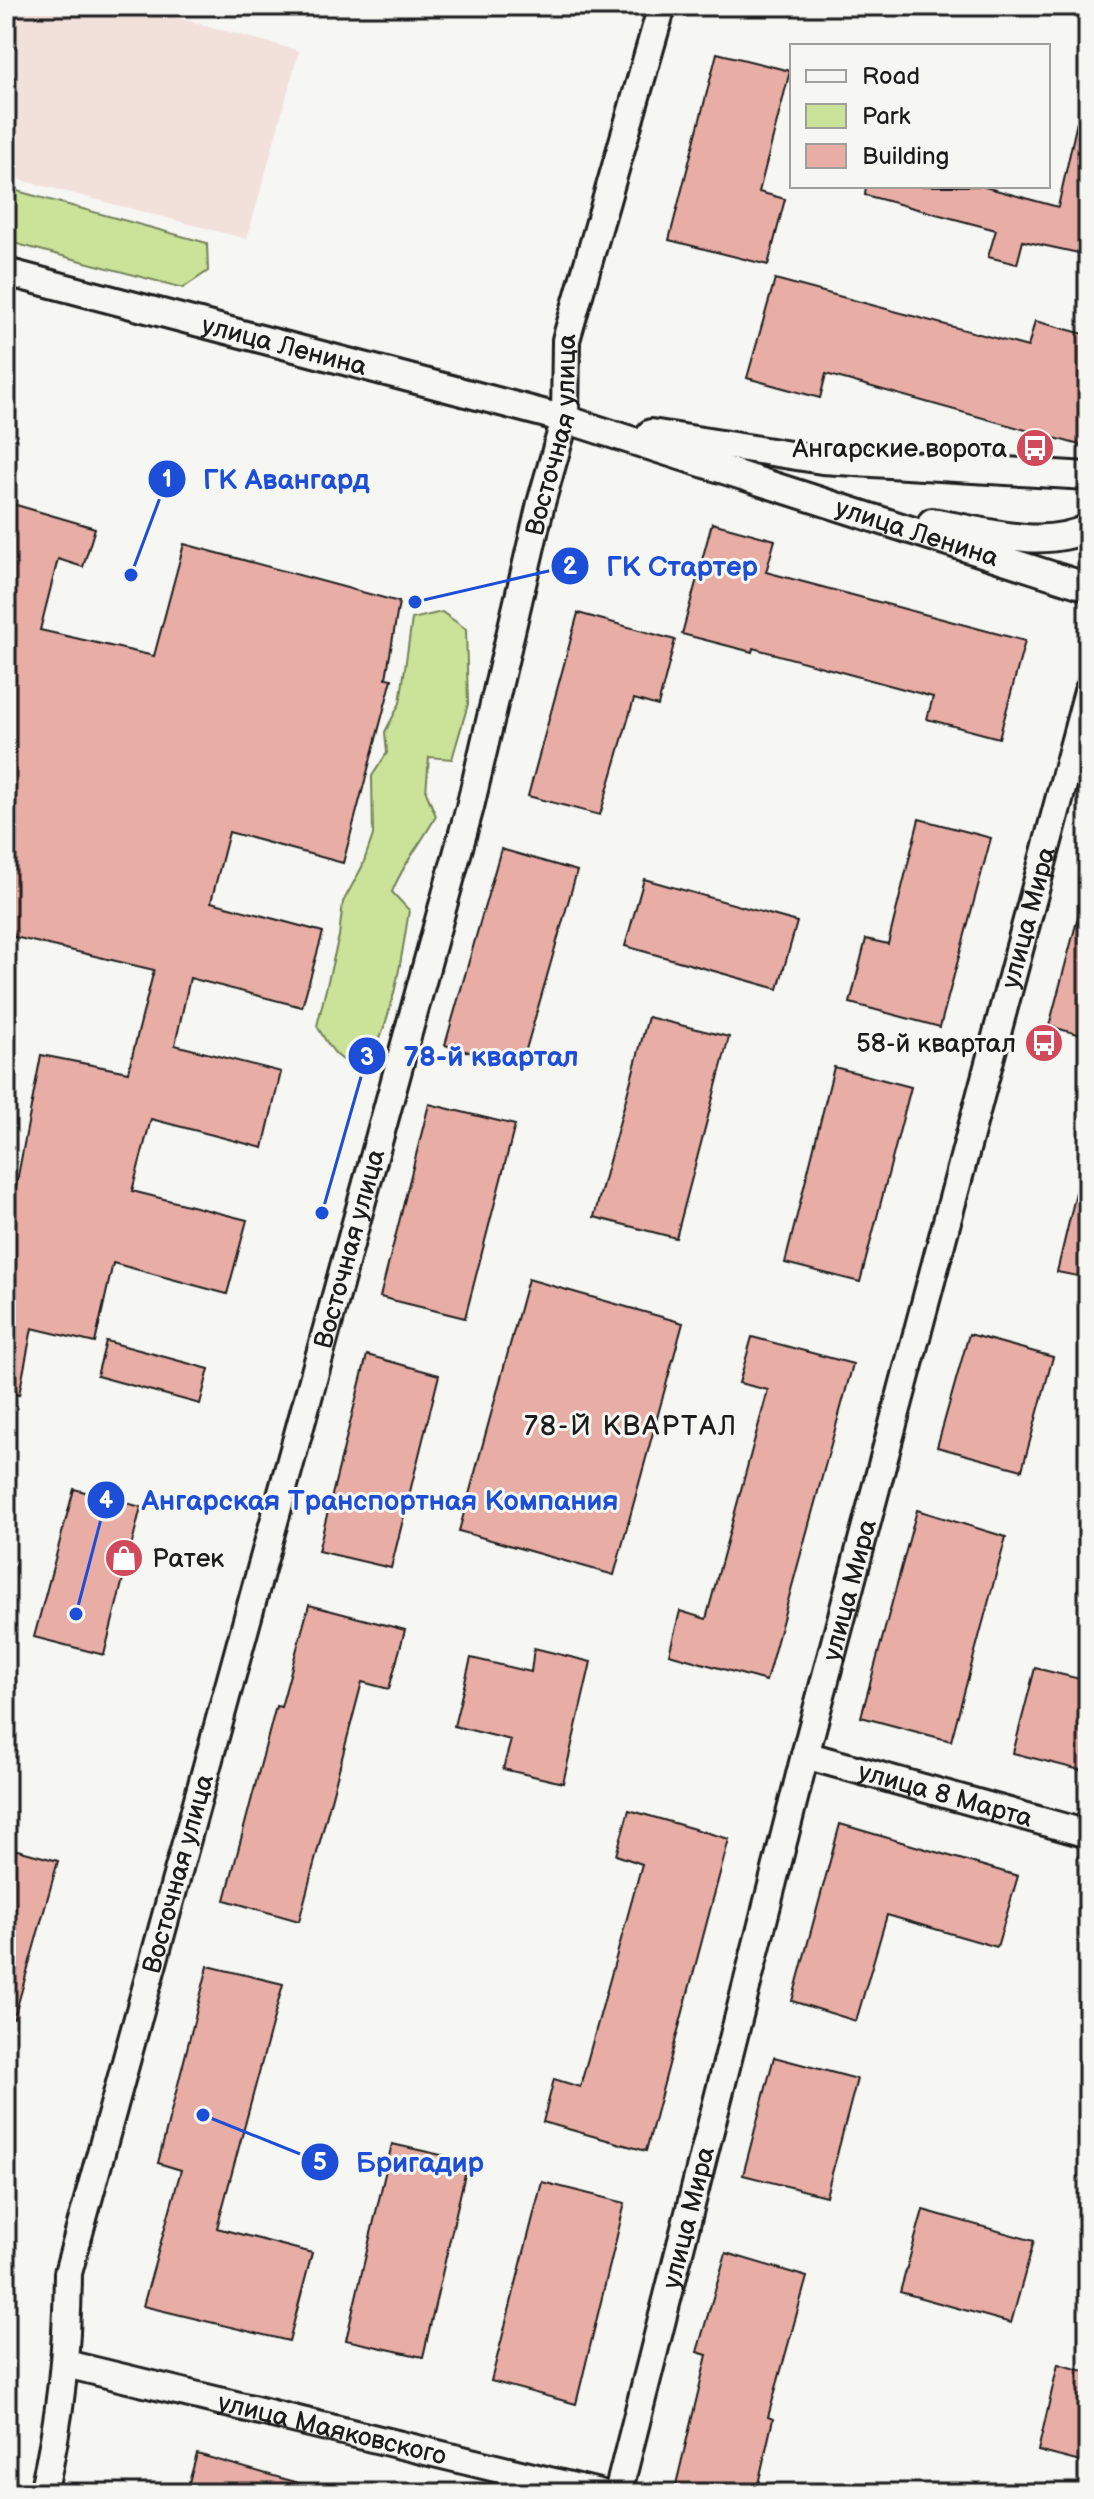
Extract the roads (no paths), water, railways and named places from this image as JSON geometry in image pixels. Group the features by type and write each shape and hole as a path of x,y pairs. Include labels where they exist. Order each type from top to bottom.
{"street":[{"name":"Восточная улица","path":"43,2493 59,2425 66,2364 68,2273 408,1045 470,807 541,503 565,419 566,340 662,6"},
{"name":"улица Ленина","path":"6,272 565,419 1088,587"},
{"name":"улица Ленина","path":"565,419 822,460 1088,476"},
{"path":"841,506 1027,538 1063,536 1088,528"},
{"name":"улица Мира","path":"618,2493 805,1755 1088,691"},
{"name":"улица 8 Марта","path":"805,1755 1088,1834"},
{"name":"улица Маяковского","path":"66,2364 599,2493"}],"place":[{"name":"Ангарские ворота","path":"1035,448"},
{"name":"ГК Авангард","path":"131,575"},
{"name":"ГК Стартер","path":"415,602"},
{"name":"58-й квартал","path":"1044,1043"},
{"name":"78-й квартал","path":"322,1213"},
{"name":"Ратек","path":"124,1558"},
{"name":"Ангарская Транспортная Компания","path":"76,1614"},
{"name":"Бригадир","path":"203,2115"}],"district":[{"name":"78-Й КВАРТАЛ","path":"631,1425"}]}
